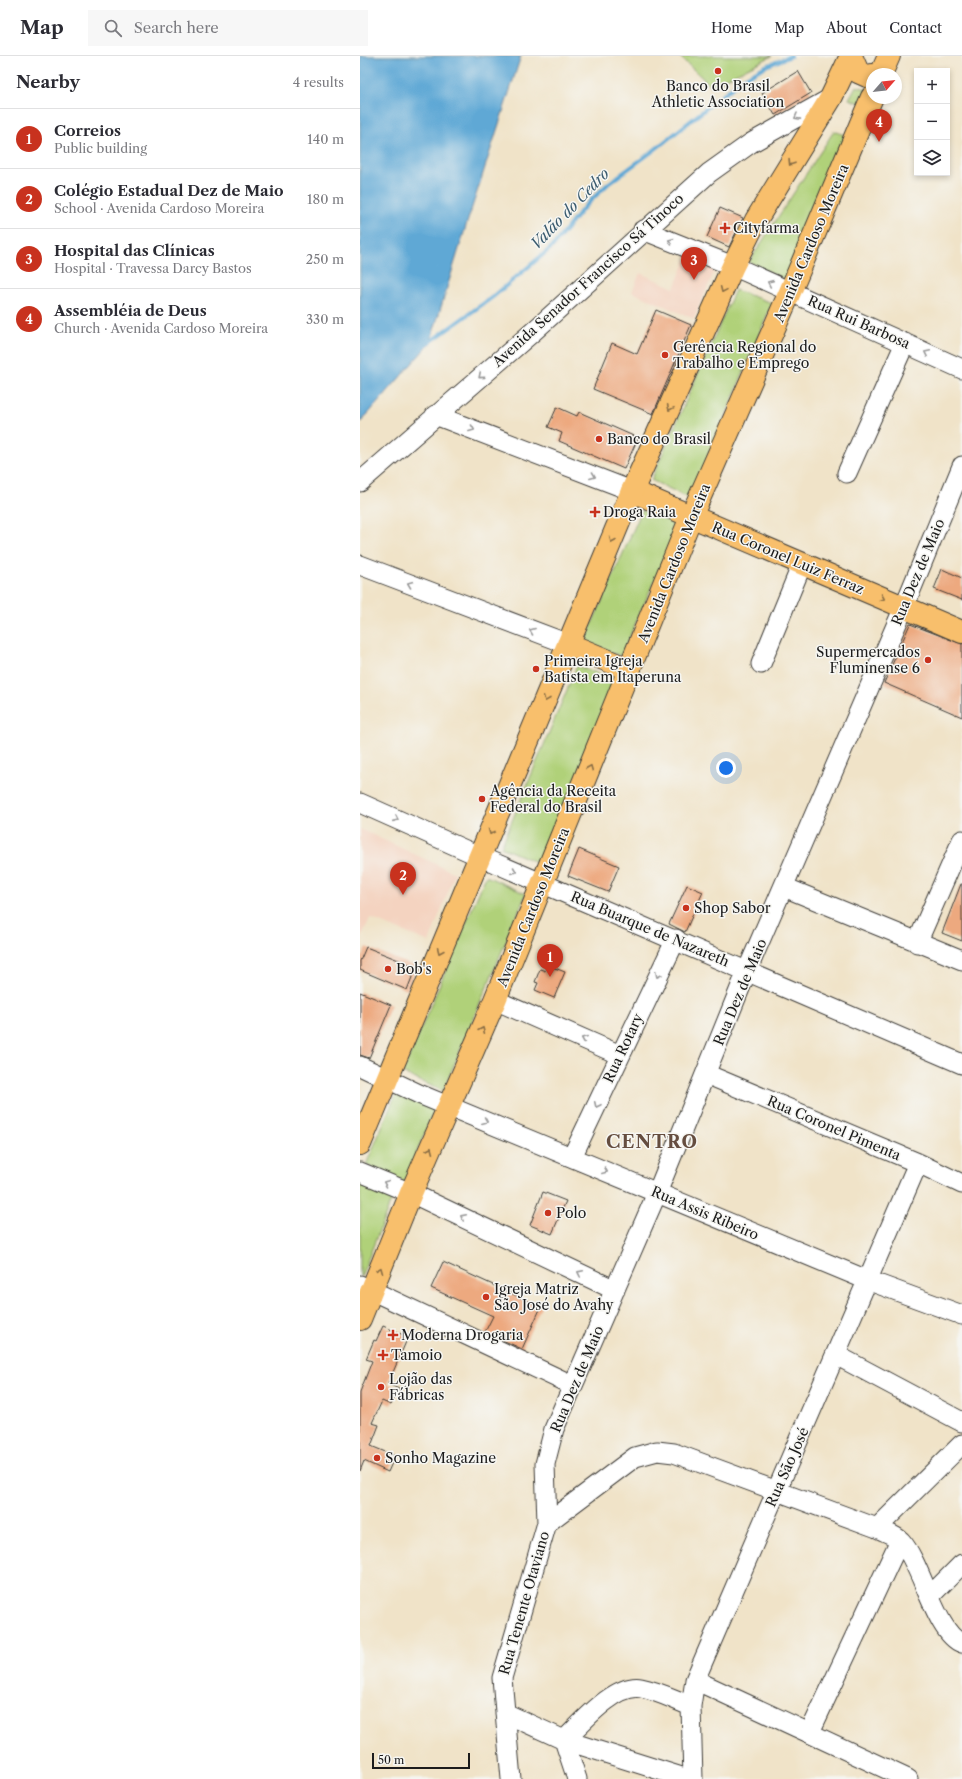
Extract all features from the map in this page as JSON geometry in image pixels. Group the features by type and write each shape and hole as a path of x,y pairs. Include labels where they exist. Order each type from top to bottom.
{"main road":[{"path":"851,56 858,72 866,76"},
{"path":"360,1144 632,491 756,220 831,98 851,56"},
{"name":"Avenida Cardoso Moreira","path":"360,1319 366,1288 412,1193 495,1000 691,517 790,292 869,104"},
{"name":"Rua Coronel Luiz Ferraz","path":"632,491 962,632"},
{"path":"568,644 630,670"}],"street":[{"name":"Avenida Senador Francisco Sá Tinoco","path":"360,482 435,415 535,330 643,230 709,173 751,143 831,98"},
{"name":"Rua Rui Barbosa","path":"643,230 734,266 962,369"},
{"path":"847,474 905,343"},
{"name":"Rua Coronel Luiz Ferraz","path":"435,415 632,491"},
{"path":"360,472 384,460"},
{"name":"Rua Dez de Maio","path":"547,1523 545,1464 554,1429 657,1193 747,971 904,607 962,466"},
{"path":"761,664 802,564"},
{"path":"360,565 568,644"},
{"name":"Rua Buarque de Nazareth","path":"360,803 480,857 543,882 962,1064"},
{"path":"917,942 962,840"},
{"path":"784,887 962,960"},
{"name":"Rua Rotary","path":"572,1157 620,1054 676,940"},
{"path":"495,1000 620,1054"},
{"name":"Rua Assis Ribeiro","path":"360,1066 449,1106 867,1280 962,1315"},
{"name":"Rua Coronel Pimenta","path":"706,1074 918,1163 962,1184"},
{"name":"Rua São José","path":"693,1779 691,1706 695,1680 918,1163"},
{"path":"360,1172 412,1193 615,1290"},
{"path":"366,1288 572,1385"},
{"path":"836,1356 962,1422"},
{"path":"877,1528 962,1444"},
{"path":"547,1523 635,1457 657,1451 674,1453 877,1528 900,1540 916,1564 946,1630 958,1642 962,1643"},
{"name":"Rua Tenente Otaviano","path":"511,1779 502,1678 547,1523"},
{"path":"810,1732 900,1540"},
{"path":"930,1596 962,1564"},
{"path":"695,1680 810,1732 908,1779"},
{"path":"564,1740 601,1705 625,1689 642,1688 691,1706"},
{"path":"505,1713 564,1740 688,1779"},
{"path":"564,1740 577,1779"}],"shaded area":[{"path":"690,250 718,263 694,319 632,292 640,273 674,288"},
{"path":"360,829 455,873 429,942 370,918 360,940"}],"green space":[{"name":"Banco do Brasil Athletic Association","path":"679,56 772,56 711,86"},
{"path":"856,86 866,89 865,105 849,99"},
{"path":"834,131 847,136 786,280 749,262"},
{"path":"735,290 772,303 691,499 651,480"},
{"path":"642,510 679,525 621,656 584,642"},
{"path":"577,666 617,680 542,865 501,847"},
{"path":"486,876 526,894 443,1091 402,1073"},
{"path":"397,1091 435,1108 404,1183 366,1165"},
{"path":"360,1184 393,1196 361,1277 360,1276"}],"water":[{"path":"360,56 521,56 430,343 360,423"}],"building":[{"path":"798,71 811,93 775,115 762,93"},
{"name":"Cityfarma","path":"720,208 743,218 729,247 707,237"},
{"path":"656,310 691,325 653,414 593,389 612,343 637,354"},
{"name":"Banco do Brasil","path":"557,407 577,416 579,412 638,438 624,469 559,441 562,433 548,427"},
{"path":"942,569 962,578 962,600 934,589"},
{"name":"Supermercados Fluminense 6","path":"910,624 962,644 962,717 884,683"},
{"path":"579,849 619,866 608,892 568,876"},
{"path":"962,884 962,941 942,933"},
{"name":"Shop Sabor","path":"687,885 703,892 685,932 669,924"},
{"name":"Bob's","path":"366,947 416,967 407,990 360,970 360,961"},
{"path":"547,965 565,972 554,998 535,990 538,983 535,982 540,969 545,971"},
{"path":"360,992 391,1005 369,1058 360,1055"},
{"name":"Polo","path":"543,1192 566,1201 552,1234 530,1225"},
{"name":"Igreja Matriz São José do Avahy","path":"443,1262 541,1307 522,1349 485,1332 493,1316 431,1288"},
{"path":"383,1326 408,1337 388,1384 399,1389 391,1405 382,1401 372,1423 379,1425 371,1446 395,1456 388,1472 364,1461 360,1471 360,1392 372,1361 366,1359 374,1340 376,1341"}],"waterway":[{"name":"Valão do Cedro","path":"427,344 494,296 552,247 585,206 609,183 653,151 744,78 766,66 791,56"}],"place":[{"name":"Banco do Brasil Athletic Association","path":"718,71"},
{"name":"Assembléia de Deus","path":"879,142"},
{"name":"Cityfarma","path":"725,228"},
{"name":"Hospital das Clínicas","path":"694,280"},
{"name":"Gerência Regional do Trabalho e Emprego","path":"665,355"},
{"name":"Banco do Brasil","path":"599,439"},
{"name":"Droga Raia","path":"595,512"},
{"name":"Supermercados Fluminense 6","path":"928,660"},
{"name":"Primeira Igreja Batista em Itaperuna","path":"536,669"},
{"name":"Agência da Receita Federal do Brasil","path":"482,799"},
{"name":"Colégio Estadual Dez de Maio","path":"403,895"},
{"name":"Shop Sabor","path":"686,908"},
{"name":"Bob's","path":"388,969"},
{"name":"Correios","path":"550,977"},
{"name":"Polo","path":"548,1213"},
{"name":"Igreja Matriz São José do Avahy","path":"486,1297"},
{"name":"Moderna Drogaria","path":"393,1335"},
{"name":"Tamoio","path":"383,1355"},
{"name":"Lojão das Fábricas","path":"381,1387"},
{"name":"Sonho Magazine","path":"377,1458"}],"district":[{"name":"CENTRO","path":"652,1142"}]}
